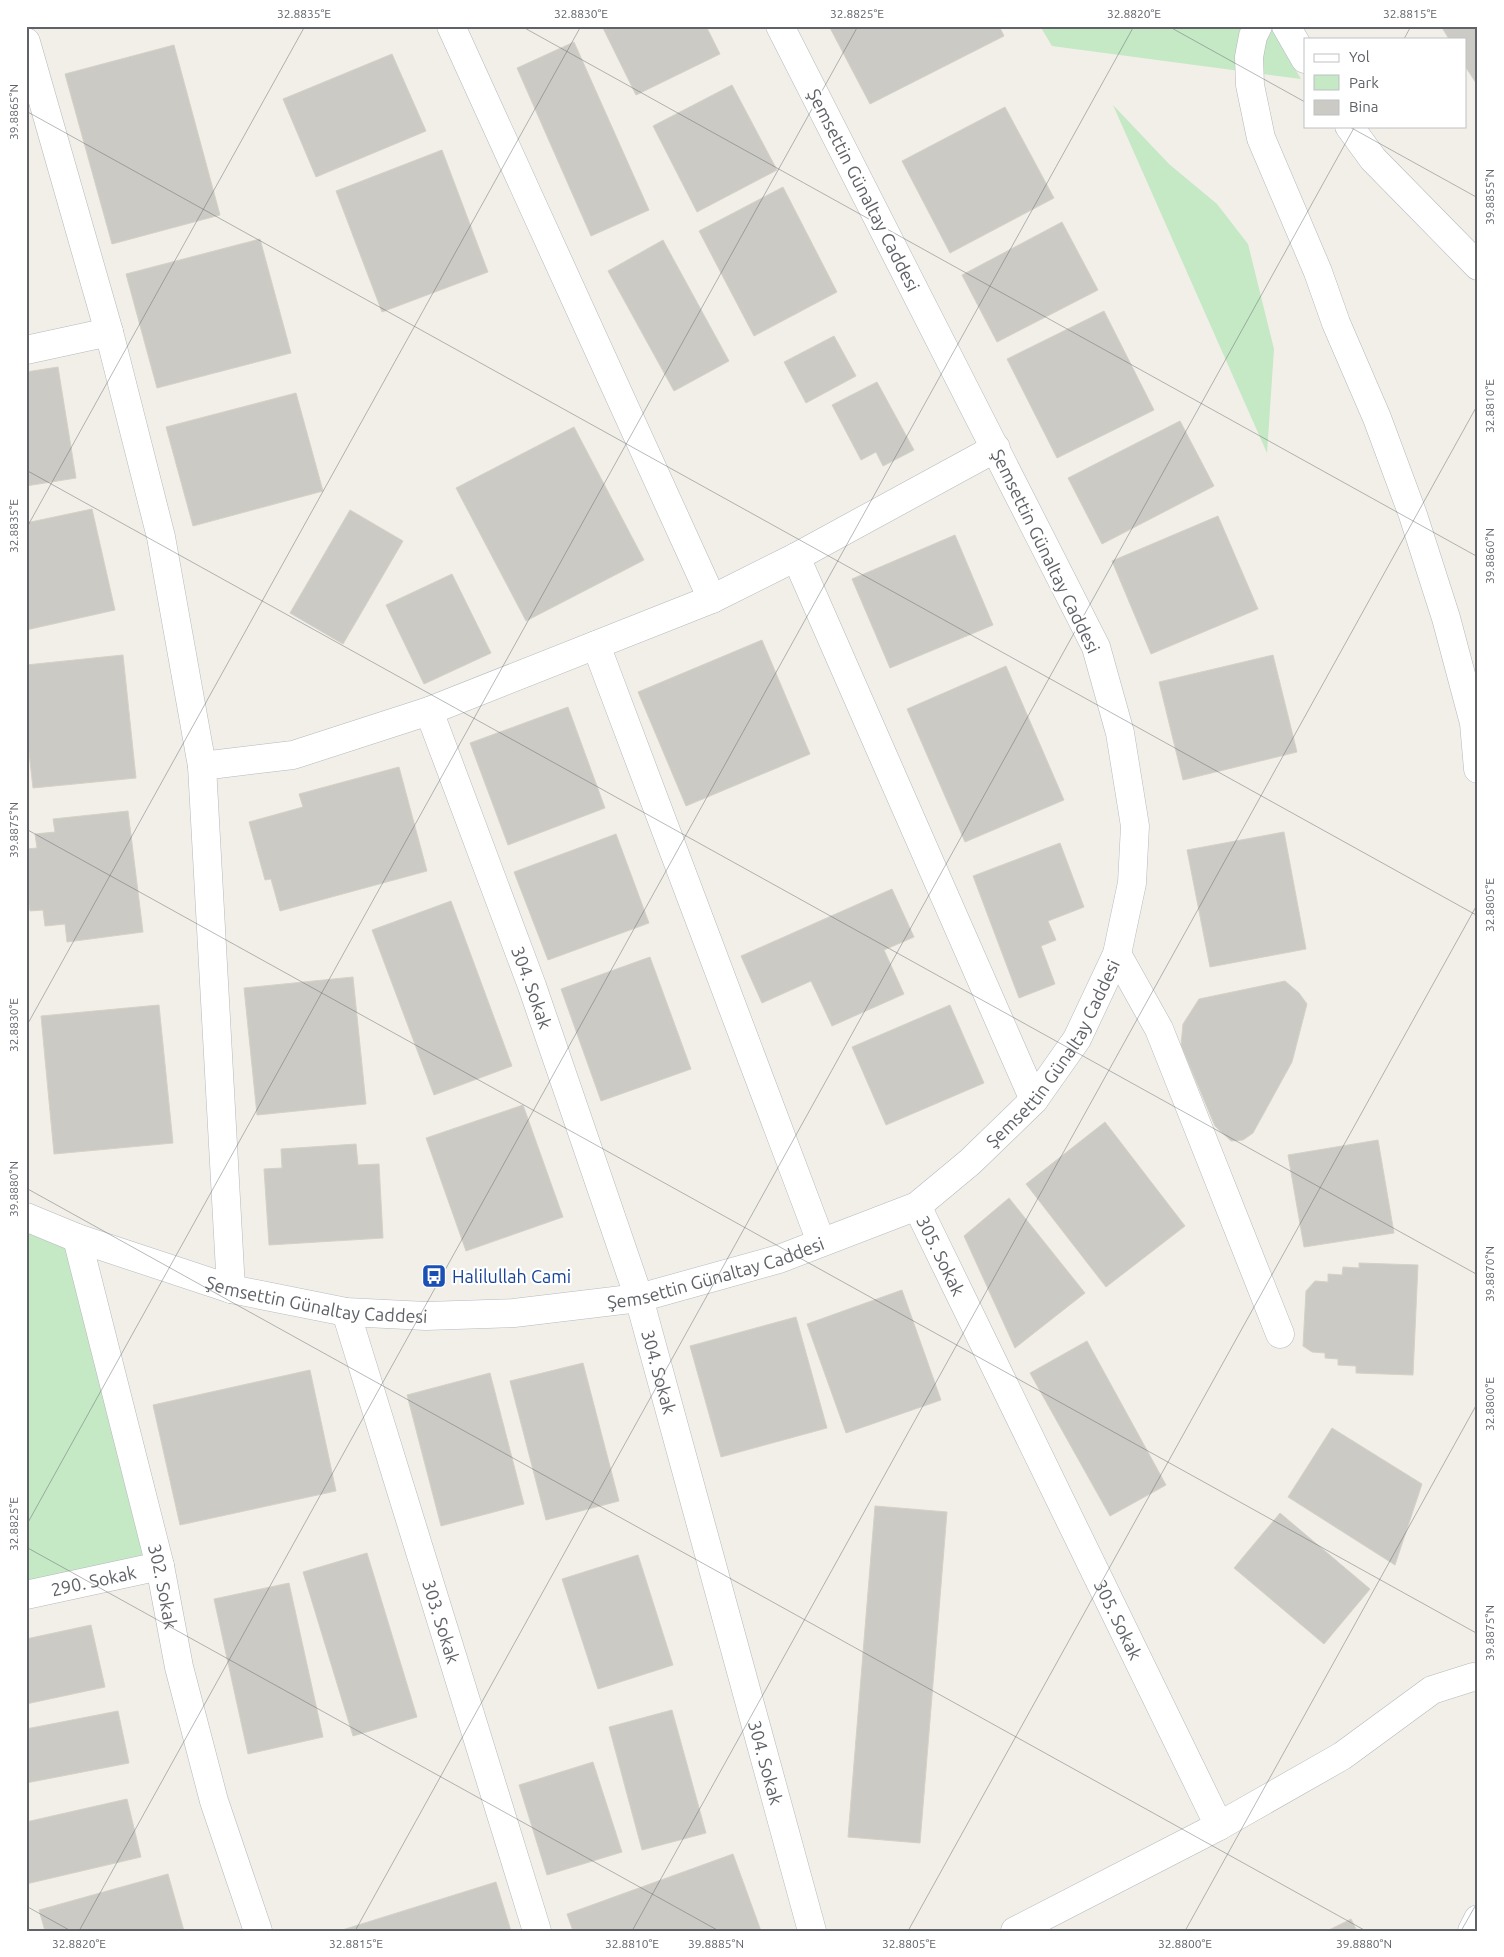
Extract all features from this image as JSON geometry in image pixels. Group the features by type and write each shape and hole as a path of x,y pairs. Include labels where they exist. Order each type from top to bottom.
{"street":[{"path":"451,26 712,599"},
{"name":"Şemsettin Günaltay Caddesi","path":"26,1218 77,1238 231,1289 346,1312 426,1316 514,1313 638,1298 779,1259 917,1206 970,1162 1034,1100 1077,1039 1117,954 1132,884 1135,826 1120,733 1096,647 780,26"},
{"path":"1258,26 1253,36 1249,57 1250,85 1261,138 1301,229 1336,323 1377,418 1413,515 1446,618 1474,723 1478,769"},
{"path":"1286,26 1304,57"},
{"path":"26,42 109,332 161,537 202,766 231,1289"},
{"path":"1350,128 1373,159 1478,266"},
{"path":"26,350 109,332"},
{"path":"202,766 293,755 429,712 712,599 796,557 996,448"},
{"path":"796,557 1034,1100"},
{"path":"596,645 821,1242"},
{"name":"304. Sokak","path":"429,712 532,986 638,1298 812,1931"},
{"path":"1117,954 1159,1029 1280,1334"},
{"name":"305. Sokak","path":"917,1206 1219,1826"},
{"name":"302. Sokak","path":"77,1238 160,1566 179,1667 212,1792 258,1931"},
{"name":"303. Sokak","path":"346,1312 537,1931"},
{"name":"290. Sokak","path":"26,1595 160,1566"},
{"path":"1015,1931 1219,1826 1342,1756 1432,1690 1478,1678"},
{"path":"1472,1931 1478,1918"}],"green space":[{"path":"1040,26 1270,26 1301,79 1052,46"},
{"path":"1113,105 1169,164 1217,204 1248,244 1274,349 1267,453"},
{"path":"26,1217 77,1238 160,1566 26,1595"}],"building":[{"path":"602,26 706,26 720,54 636,95"},
{"path":"829,26 999,26 1004,36 870,104"},
{"path":"1441,26 1478,26 1478,86 1466,68 1466,38 1448,38"},
{"path":"574,42 649,210 591,236 517,68"},
{"path":"174,45 220,215 112,244 65,74"},
{"path":"392,54 426,131 316,177 283,99"},
{"path":"732,85 777,170 697,212 653,126"},
{"path":"1005,107 1054,198 950,253 902,161"},
{"path":"442,150 488,272 382,312 336,191"},
{"path":"783,187 837,292 754,336 699,231"},
{"path":"1062,222 1098,290 997,342 962,275"},
{"path":"260,239 291,353 157,388 126,274"},
{"path":"663,240 729,361 674,391 608,271"},
{"path":"1104,311 1154,410 1057,458 1007,359"},
{"path":"834,336 856,376 806,403 784,362"},
{"path":"58,367 76,478 26,486 26,372"},
{"path":"877,382 914,450 883,466 876,452 861,460 832,405"},
{"path":"296,393 323,491 193,526 166,427"},
{"path":"1180,421 1214,486 1102,544 1068,478"},
{"path":"574,427 644,560 526,621 456,488"},
{"path":"92,509 115,610 26,630 26,523"},
{"path":"350,510 403,541 343,644 290,613"},
{"path":"1218,516 1258,609 1151,654 1112,561"},
{"path":"955,535 993,625 890,668 852,579"},
{"path":"452,574 491,653 424,684 386,605"},
{"path":"762,640 810,754 686,806 638,692"},
{"path":"123,655 136,778 33,788 26,725 26,665"},
{"path":"1273,655 1297,752 1183,780 1159,682"},
{"path":"1006,666 1064,800 965,842 907,709"},
{"path":"568,707 605,808 508,845 470,743"},
{"path":"399,767 427,871 280,911 271,879 265,880 249,822 303,807 299,794"},
{"path":"128,811 143,932 67,942 65,924 45,926 43,910 30,911 26,882 26,849 37,848 35,834 55,832 53,819"},
{"path":"1284,832 1306,949 1210,967 1187,850"},
{"path":"616,834 649,923 548,960 514,872"},
{"path":"1060,843 1084,907 1048,921 1056,940 1041,946 1055,984 1019,998 973,876"},
{"path":"892,889 914,937 884,950 904,994 832,1026 811,981 762,1003 741,956"},
{"path":"451,901 512,1066 434,1095 372,930"},
{"path":"650,957 691,1069 601,1101 561,989"},
{"path":"353,977 366,1104 257,1115 244,988"},
{"path":"1285,981 1299,993 1307,1004 1292,1062 1253,1133 1243,1140 1231,1141 1215,1126 1181,1045 1183,1024 1199,999"},
{"path":"159,1005 173,1143 54,1154 41,1016"},
{"path":"950,1005 984,1083 886,1125 852,1047"},
{"path":"523,1105 563,1217 466,1251 426,1138"},
{"path":"1105,1122 1185,1226 1106,1287 1026,1184"},
{"path":"1378,1140 1394,1233 1304,1247 1288,1155"},
{"path":"356,1144 358,1165 379,1164 383,1238 269,1245 264,1169 282,1168 281,1149"},
{"path":"1009,1198 1085,1293 1015,1348 964,1236"},
{"path":"1359,1263 1418,1265 1413,1375 1356,1373 1356,1366 1338,1365 1338,1359 1325,1358 1325,1353 1312,1352 1303,1346 1306,1291 1315,1281 1328,1282 1328,1274 1342,1275 1343,1267 1359,1268"},
{"path":"902,1290 941,1400 846,1433 807,1324"},
{"path":"796,1317 827,1428 721,1457 690,1346"},
{"path":"1087,1341 1166,1485 1110,1516 1030,1373"},
{"path":"583,1363 619,1501 546,1520 510,1381"},
{"path":"310,1370 336,1491 180,1525 153,1405"},
{"path":"490,1373 524,1504 441,1526 407,1395"},
{"path":"1332,1428 1422,1484 1395,1565 1288,1497"},
{"path":"875,1506 947,1512 920,1843 848,1837"},
{"path":"1280,1513 1370,1589 1324,1644 1234,1568"},
{"path":"367,1553 417,1717 353,1736 303,1572"},
{"path":"638,1555 673,1665 598,1689 562,1579"},
{"path":"289,1583 323,1737 248,1754 214,1599"},
{"path":"91,1625 105,1687 26,1704 26,1639"},
{"path":"672,1710 706,1833 642,1850 609,1727"},
{"path":"118,1711 129,1763 26,1783 26,1729"},
{"path":"593,1762 622,1852 547,1875 519,1785"},
{"path":"127,1799 141,1857 26,1884 26,1822"},
{"path":"733,1854 761,1931 573,1931 567,1914"},
{"path":"168,1874 184,1931 45,1931 39,1910"},
{"path":"496,1882 511,1931 339,1931"},
{"path":"1351,1919 1357,1931 1327,1931"}],"place":[{"name":"Halilullah Cami","path":"434,1276"}]}
